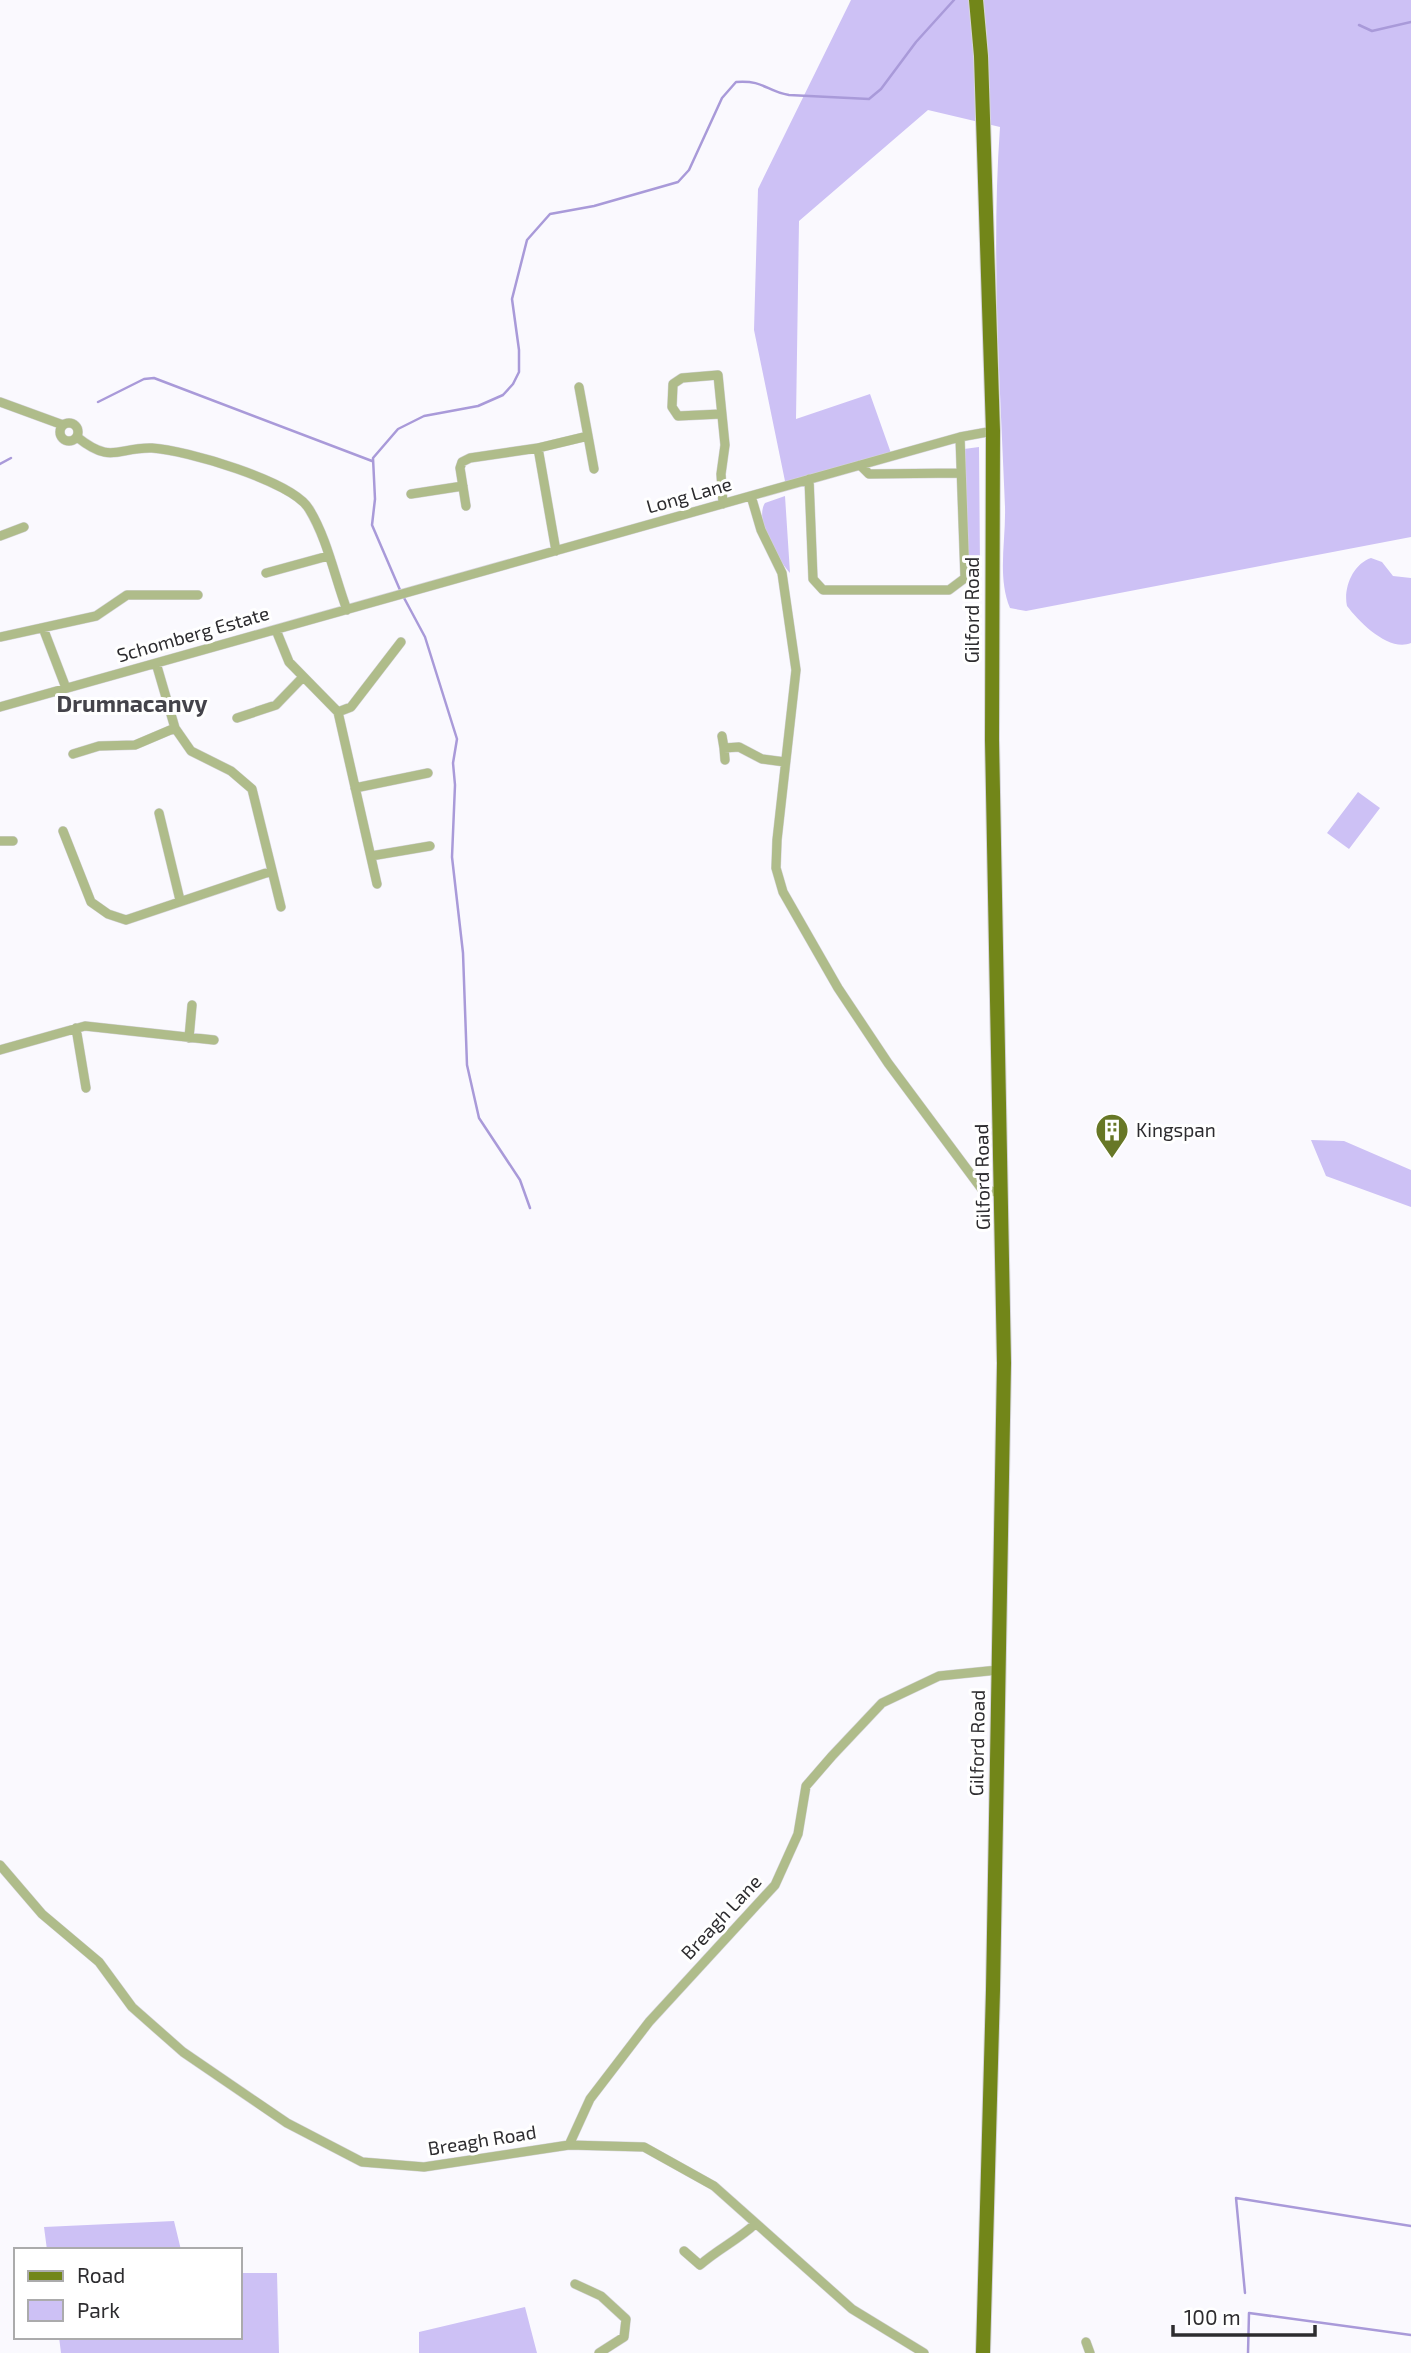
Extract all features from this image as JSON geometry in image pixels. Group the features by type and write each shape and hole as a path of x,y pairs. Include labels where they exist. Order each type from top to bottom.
{"main road":[{"name":"Gilford Road","path":"976,0 981,55 993,430 992,747 1004,1363 983,2353"}],"street":[{"path":"721,414 684,417 674,413 672,388 677,380 718,375 725,445 721,474 723,503"},
{"path":"579,387 594,469"},
{"path":"0,402 63,425 60,431 63,439 72,441 77,437 111,455 151,448 202,456 285,489 302,500 309,509 347,610"},
{"name":"Long Lane","path":"396,596 993,430"},
{"path":"466,506 460,468 465,460 538,448 588,436"},
{"path":"809,479 813,579 817,586 823,590 949,590 965,578 960,437"},
{"path":"538,448 556,551"},
{"path":"860,465 869,474 960,473"},
{"path":"411,494 463,486"},
{"path":"751,496 761,530 782,573 796,670 776,855 783,891 838,988 888,1063 981,1188 1002,1194"},
{"path":"0,536 24,527"},
{"path":"266,573 328,556"},
{"path":"0,637 96,616 127,595 198,595"},
{"name":"Schomberg Estate","path":"0,707 396,596"},
{"path":"43,628 66,688"},
{"path":"276,629 289,662 338,712 377,884"},
{"path":"338,712 351,707 401,642"},
{"path":"156,663 175,728 191,751 231,771 252,789 281,907"},
{"path":"237,718 276,705 303,677"},
{"path":"74,754 99,746 135,746 175,728"},
{"path":"722,736 725,760"},
{"path":"724,748 739,747 762,759 785,762"},
{"path":"355,788 428,773"},
{"path":"159,813 180,900"},
{"path":"63,831 91,902 108,914 126,920 272,871"},
{"path":"0,841 13,841"},
{"path":"371,856 430,846"},
{"path":"190,1038 192,1005"},
{"path":"0,1050 85,1026 215,1040"},
{"path":"76,1028 86,1088"},
{"name":"Breagh Lane","path":"569,2145 590,2099 649,2022 775,1885 798,1834 806,1786 823,1766 882,1703 939,1676 998,1670"},
{"name":"Breagh Road","path":"0,1865 43,1914 99,1962 132,2007 183,2052 287,2123 362,2162 424,2168 569,2145 644,2147 714,2186 852,2309 925,2353"},
{"path":"684,2251 700,2264 717,2250 740,2239 755,2224"},
{"path":"575,2284 601,2296 626,2319 624,2337 599,2353"},
{"path":"1086,2342 1090,2353"}],"green space":[{"path":"851,0 973,0 987,34 981,0 1411,0 1411,537 1026,611 1010,608 1003,571 1005,507 997,317 996,222 1000,127 928,110 799,221 796,419 870,394 892,456 786,486 754,330 758,189"},
{"path":"979,447 980,568 968,569 964,449"},
{"path":"785,496 790,573 773,549 762,519 765,503"},
{"path":"1371,558 1382,562 1393,576 1411,578 1411,643 1402,645 1385,640 1367,628 1347,606 1348,584 1354,571"},
{"path":"1358,792 1380,808 1349,849 1327,833"},
{"path":"1311,1140 1344,1141 1411,1170 1411,1207 1326,1176"},
{"path":"174,2221 181,2248 47,2248 44,2227"},
{"path":"242,2273 277,2273 279,2353 61,2353 59,2339 242,2339"},
{"path":"525,2307 537,2353 419,2353 419,2332"}],"waterway":[{"path":"400,590 372,525 375,499 373,458 398,429 424,416 478,406 503,395 513,384 519,372 519,350 512,299 527,240 550,214 594,206 678,182 689,170 722,98 736,82 759,84 789,95 869,99 881,89 916,42 954,0"},
{"path":"1359,25 1372,31 1411,22"},
{"path":"98,402 144,379 154,378 372,461"},
{"path":"0,464 11,458"},
{"path":"403,596 425,637 457,739 453,763 455,785 452,857 463,953 467,1065 479,1118 520,1180 530,1208"},
{"path":"1245,2293 1236,2198 1411,2226"},
{"path":"1248,2353 1249,2313 1411,2335"}],"place":[{"name":"Kingspan","path":"1112,1160"}],"district":[{"name":"Drumnacanvy","path":"132,704"}]}
